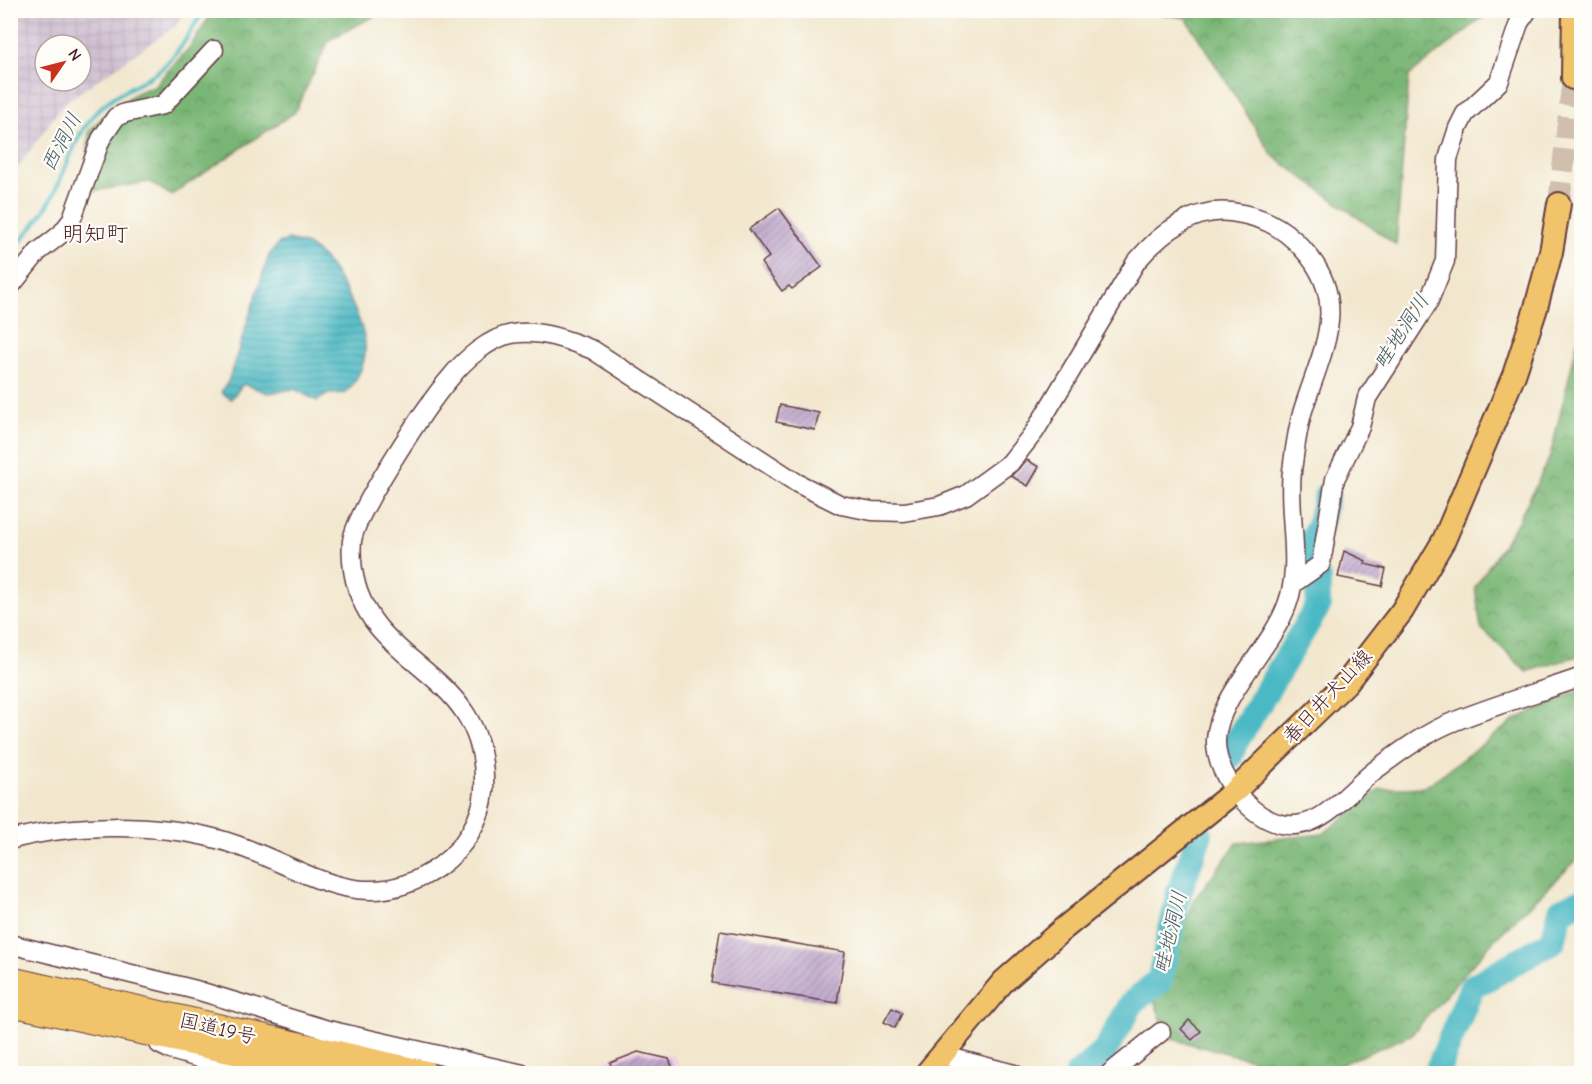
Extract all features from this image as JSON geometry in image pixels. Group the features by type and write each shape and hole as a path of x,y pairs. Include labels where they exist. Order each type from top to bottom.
{"highway":[{"name":"国道19号","path":"10,980 425,1074"},
{"name":"国道19号","path":"10,1003 341,1074"}],"main road":[{"path":"1573,78 1574,10"},
{"name":"春日井犬山線","path":"926,1074 1003,982 1063,929 1235,791 1347,682 1402,611 1444,540 1518,364 1546,272 1559,204"}],"street":[{"path":"1294,582 1321,564 1335,479 1360,427 1366,398 1428,303 1445,261 1448,159 1458,129 1465,114 1499,82 1519,23 1528,10"},
{"path":"10,287 38,252 61,234 70,221 101,139 116,117 163,105 214,50"},
{"path":"10,840 28,836 126,826 169,829 216,838 258,851 335,886 361,892 391,889 419,878 440,866 459,849 474,825 483,801 485,766 479,739 465,709 447,689 400,650 375,623 361,600 353,570 352,539 365,506 435,396 467,361 487,345 512,334 562,338 593,350 797,483 842,505 872,511 904,512 939,506 990,480 1016,455 1035,431 1136,262 1152,243 1170,228 1194,217 1224,211 1253,215 1274,224 1306,252 1322,276 1329,303 1329,331 1321,364 1296,433 1290,488 1295,550 1294,582 1287,607 1220,718 1215,742 1222,768 1235,791 1255,812 1275,822 1293,825 1314,821 1335,807 1374,771 1447,725 1581,677"},
{"path":"10,944 196,990 328,1030 523,1074"},
{"path":"128,1028 171,1050 254,1074"},
{"path":"1109,1074 1161,1032"},
{"path":"941,1054 1014,1074"}],"shaded area":[{"path":"11,10 185,10 176,26 93,83 93,33 33,33 33,93 79,93 64,103 11,177"},
{"path":"632,1048 674,1056 683,1073 586,1074 590,1069"}],"green space":[{"path":"1491,10 1409,76 1396,245 1273,156 1186,18 1141,11"},
{"path":"213,11 384,11 329,40 295,112 171,195 150,182 86,192 89,131 104,115 136,93 154,86 191,46"},
{"path":"1581,327 1581,655 1527,672 1481,628 1475,587 1516,525 1550,457"},
{"path":"1581,689 1581,856 1493,941 1411,1035 1320,1073 1306,1073 1168,1038 1154,1000 1196,897 1237,843 1323,834 1380,789 1425,787 1515,720"}],"water":[{"path":"288,240 308,246 319,254 345,290 358,318 365,343 365,357 361,370 346,393 328,394 317,401 294,389 268,393 243,384 231,399 221,392 228,382 269,255 279,243"}],"building":[{"path":"779,208 822,267 792,289 789,286 782,291 761,263 769,257 749,229"},
{"path":"780,405 819,413 815,430 776,422"},
{"path":"1027,460 1039,467 1028,486 1011,476"},
{"path":"1344,551 1366,561 1365,564 1386,569 1382,586 1338,577"},
{"path":"720,931 845,952 837,1003 712,983"},
{"path":"892,1008 902,1013 895,1028 884,1022"},
{"path":"1189,1020 1201,1031 1192,1040 1181,1029"},
{"path":"638,1052 669,1059 675,1074 615,1074 610,1063"}],"waterway":[{"name":"西洞川","path":"10,253 50,202 75,143 93,116 115,97 164,66 183,43 204,10"},
{"name":"畦地洞川","path":"1313,556 1311,541 1319,526 1327,495"},
{"name":"畦地洞川","path":"1230,757 1235,743 1318,606 1318,579"},
{"name":"畦地洞川","path":"1078,1074 1105,1051 1132,1003 1160,980 1179,892 1200,834"},
{"path":"1436,1074 1472,987 1553,941 1561,910 1582,901"}],"tunnel":[{"path":"1559,204 1573,78"}],"district":[{"name":"明知町","path":"95,233"}]}
